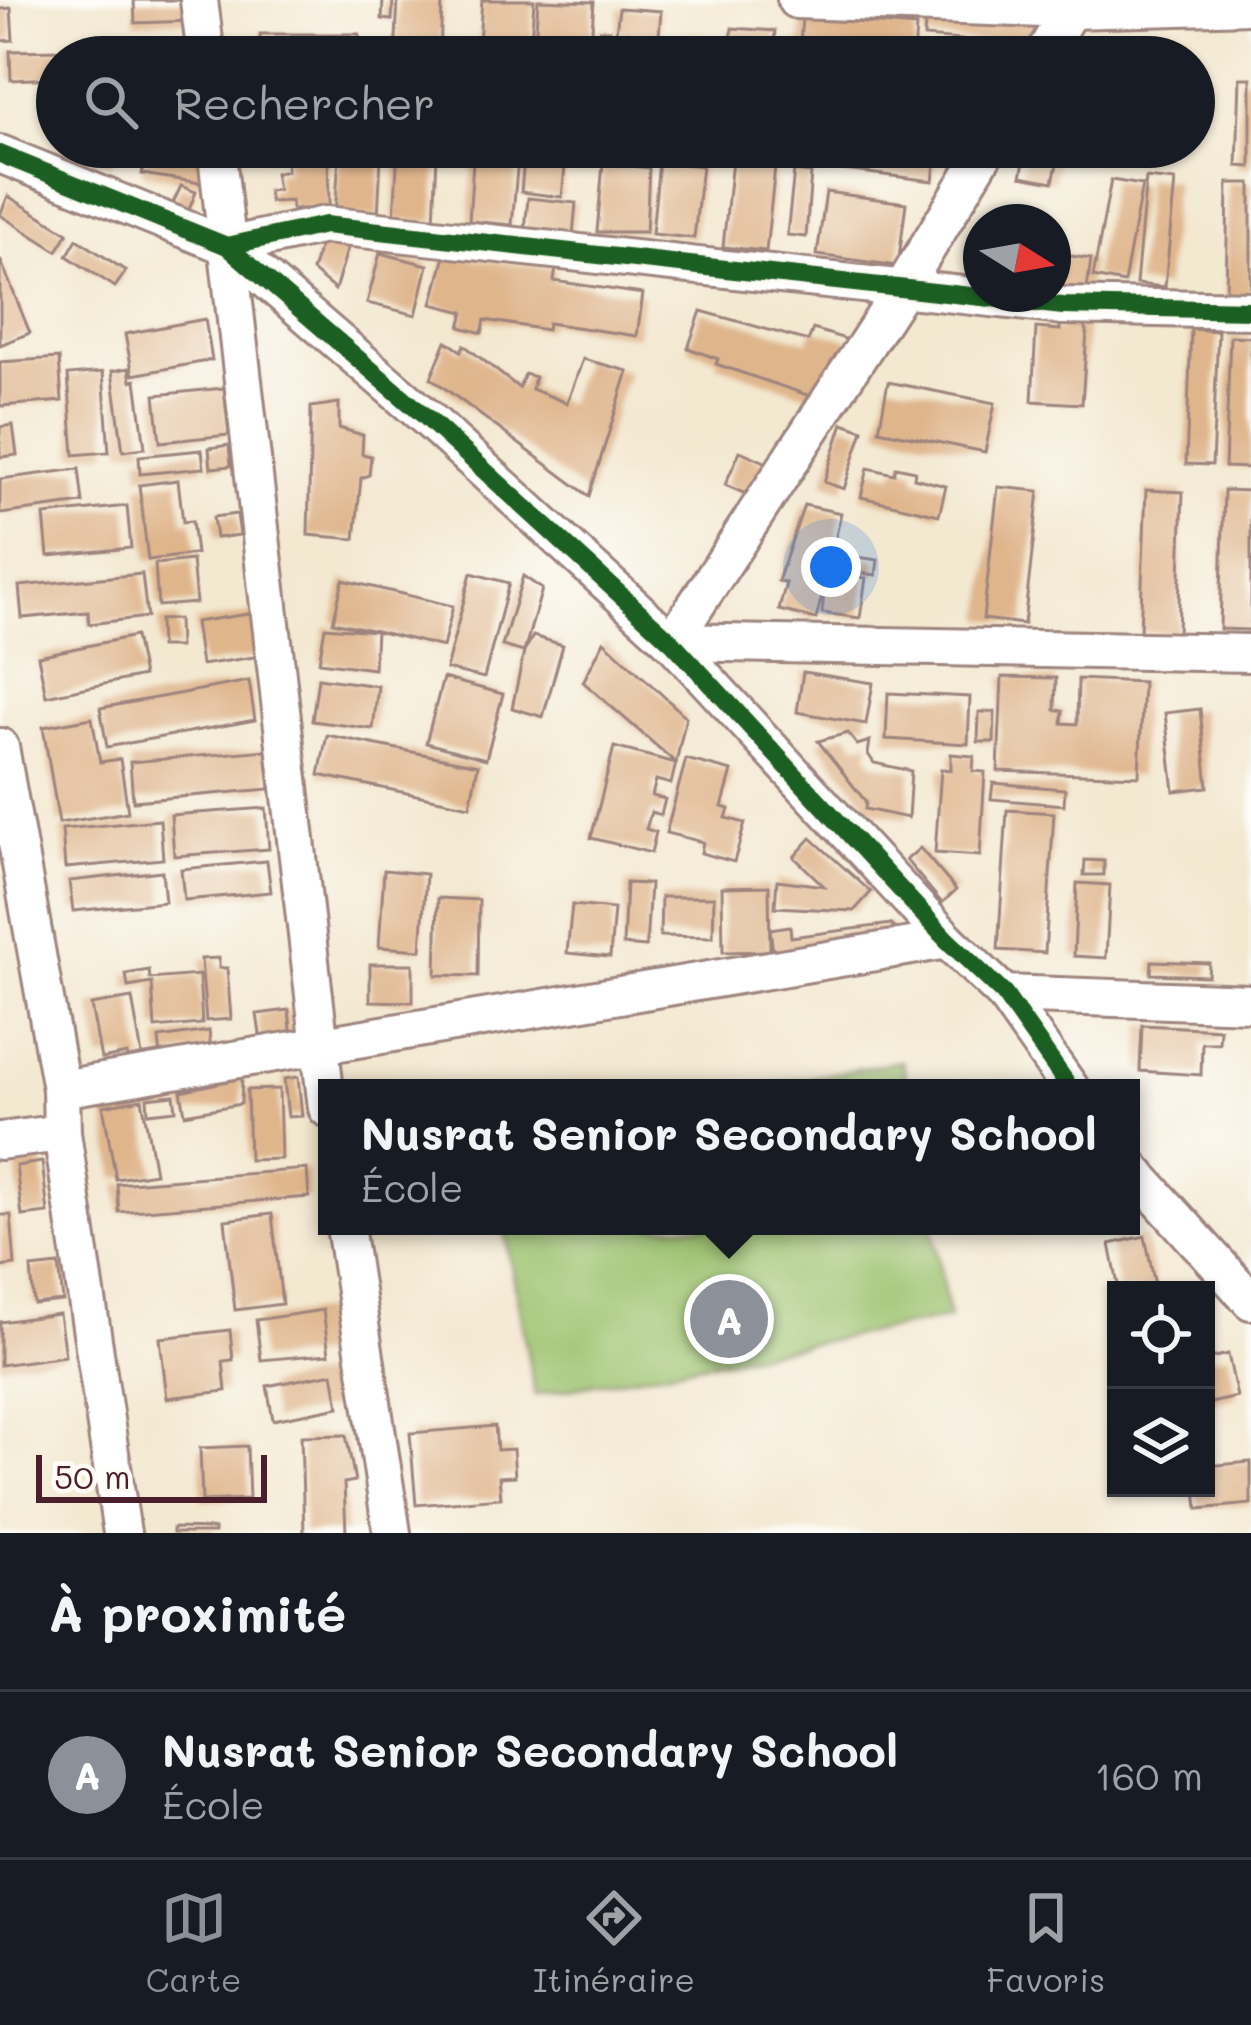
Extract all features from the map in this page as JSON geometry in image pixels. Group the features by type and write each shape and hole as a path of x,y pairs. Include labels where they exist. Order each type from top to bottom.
{"street":[{"path":"199,0 203,36"},
{"path":"796,0 1251,5"},
{"path":"1055,36 1073,5"},
{"path":"0,154 227,246 672,642 946,940 1004,994 1064,1079"},
{"path":"218,168 323,1079"},
{"path":"672,642 903,288 975,168"},
{"path":"227,246 325,225 1063,306 1251,310"},
{"path":"672,642 1251,653"},
{"path":"0,747 8,839 61,1089 62,1133 122,1533"},
{"path":"61,1089 946,940"},
{"path":"1004,994 1251,1003"},
{"path":"0,1141 62,1133"},
{"path":"1140,1178 1251,1301"},
{"path":"346,1235 392,1533"}],"green space":[{"path":"902,1061 905,1079 805,1079"},
{"path":"506,1235 934,1235 949,1318 535,1395"}],"building":[{"path":"134,0 185,0 193,21 135,23"},
{"path":"383,0 393,0 392,20 382,19"},
{"path":"398,0 442,0 441,36 396,36"},
{"path":"482,0 534,0 531,36 479,36"},
{"path":"538,0 594,2 592,36 535,36"},
{"path":"11,8 13,40 0,41 0,9"},
{"path":"619,8 661,11 659,36 616,32"},
{"path":"926,9 1036,17 1035,36 924,36"},
{"path":"802,18 916,27 915,36 801,36"},
{"path":"732,28 775,31 775,36 732,36"},
{"path":"260,34 359,34 359,36"},
{"path":"36,50 36,79 11,80 10,51"},
{"path":"1240,78 1251,78 1251,167 1237,166"},
{"path":"143,168 202,168 201,183 142,174"},
{"path":"328,168 329,209 292,209 291,201 270,202 268,191 278,190 275,173"},
{"path":"338,168 380,168 378,217 335,215"},
{"path":"397,168 436,168 434,222 394,220"},
{"path":"473,168 517,168 512,225 469,221"},
{"path":"523,168 565,168 562,197 521,192"},
{"path":"603,168 649,168 646,232 597,232"},
{"path":"658,168 702,168 694,238 652,234"},
{"path":"731,168 775,168 766,251 723,247"},
{"path":"827,168 935,168 933,181"},
{"path":"1023,168 1056,168 1053,182 1021,176"},
{"path":"794,171 811,173 806,237 787,235"},
{"path":"1146,178 1175,181 1165,287 1136,284"},
{"path":"1111,180 1142,185 1124,283 1093,277"},
{"path":"1228,183 1251,183 1251,299 1226,299"},
{"path":"181,186 196,192 188,212 172,205"},
{"path":"826,192 906,203 898,266 817,255"},
{"path":"8,196 68,233 57,251 0,215"},
{"path":"528,198 576,203 572,246 524,241"},
{"path":"323,236 349,244 335,290 312,271"},
{"path":"77,239 126,271 115,287 67,256"},
{"path":"380,253 428,265 416,315 367,303"},
{"path":"445,256 556,268 554,281 643,294 637,336 548,323 547,330 485,320 482,333 460,327 464,312 432,304"},
{"path":"1071,256 1091,259 1086,297 1071,295"},
{"path":"0,259 30,333 0,345"},
{"path":"701,311 808,341 813,329 852,341 816,398 716,364 718,359 688,348"},
{"path":"1060,317 1080,319 1087,331 1082,404 1032,401 1036,328 1060,330"},
{"path":"205,319 212,360 133,375 125,334"},
{"path":"1191,329 1218,331 1212,465 1186,464"},
{"path":"1230,336 1251,337 1251,468 1225,467"},
{"path":"446,341 461,351 464,345 519,388 525,374 535,377 532,389 567,403 583,359 628,371 589,496 431,378"},
{"path":"59,358 62,401 0,406 0,362"},
{"path":"129,368 131,381 136,380 145,448 123,451 112,371"},
{"path":"103,372 109,452 74,455 68,375"},
{"path":"888,382 995,403 985,452 879,430"},
{"path":"224,388 229,435 160,442 155,395"},
{"path":"339,403 339,428 363,435 362,454 371,456 369,475 361,478 355,539 308,535 311,407"},
{"path":"843,423 863,430 844,489 824,482"},
{"path":"13,425 17,455 0,457 0,427"},
{"path":"229,445 231,466 211,468 209,448"},
{"path":"202,450 204,468 140,474 139,456"},
{"path":"740,451 774,466 755,498 725,485"},
{"path":"896,467 915,471 914,478 946,486 939,515 861,497 868,468 894,474"},
{"path":"79,469 83,503 0,514 0,479"},
{"path":"178,480 183,522 192,521 196,554 148,560 139,485"},
{"path":"998,487 1039,491 1024,624 983,619"},
{"path":"1146,490 1183,492 1178,633 1140,632"},
{"path":"1224,490 1251,491 1251,630 1220,629"},
{"path":"804,505 841,513 828,572 866,578 860,618 822,613 826,579 816,619 779,610 786,583 778,581"},
{"path":"127,506 131,548 48,556 44,515"},
{"path":"237,514 240,535 216,538 213,517"},
{"path":"837,554 878,560 876,575 835,569"},
{"path":"192,560 196,603 158,606 155,564"},
{"path":"471,573 509,583 484,678 446,669"},
{"path":"142,574 147,617 89,624 88,612 22,618 19,586"},
{"path":"523,576 542,589 524,652 502,646"},
{"path":"343,580 453,606 443,647 333,622"},
{"path":"255,613 261,656 201,665 195,622"},
{"path":"178,619 179,647 160,647 159,620"},
{"path":"325,627 376,631 374,669 319,662"},
{"path":"135,636 143,676 46,696 38,656"},
{"path":"533,636 563,645 543,717 512,708 524,652"},
{"path":"604,641 686,717 676,763 583,682"},
{"path":"803,672 873,683 866,724 797,712"},
{"path":"1002,677 1056,678 1055,710 1063,711 1062,723 1077,724 1078,679 1143,682 1139,776 998,771"},
{"path":"318,678 378,686 373,729 312,721"},
{"path":"443,678 503,694 486,759 426,743"},
{"path":"249,681 255,720 107,747 100,708"},
{"path":"888,693 970,697 968,744 886,739"},
{"path":"1200,709 1208,787 1174,791 1165,713"},
{"path":"979,712 995,712 994,742 978,742"},
{"path":"92,718 100,762 120,759 128,812 59,823 43,727"},
{"path":"848,733 857,745 870,741 868,754 874,763 911,771 908,818 865,809 866,802 818,741"},
{"path":"327,735 478,765 470,806 319,775"},
{"path":"614,747 676,763 671,784 656,780 652,796 665,799 661,815 651,812 646,829 656,832 651,853 591,838"},
{"path":"266,750 270,789 133,801 130,762"},
{"path":"951,754 974,756 973,771 985,772 980,856 935,853 941,769 951,770"},
{"path":"686,759 732,771 722,807 729,809 726,818 745,823 734,862 701,853 703,842 666,833"},
{"path":"993,783 1065,789 1064,805 991,799"},
{"path":"266,808 269,849 174,856 171,815"},
{"path":"1007,810 1054,813 1045,953 998,950"},
{"path":"160,820 163,859 65,868 62,829"},
{"path":"811,838 871,892 854,911 775,907 777,880 824,886 794,857"},
{"path":"920,848 956,890 942,903 906,860"},
{"path":"1085,860 1104,861 1104,875 1084,875"},
{"path":"267,861 271,892 184,900 181,869"},
{"path":"384,870 426,874 421,950 379,947"},
{"path":"162,871 165,902 73,911 69,881"},
{"path":"626,883 650,884 646,947 623,945"},
{"path":"1077,883 1110,885 1106,958 1074,956"},
{"path":"769,886 770,951 723,952 722,887"},
{"path":"661,897 714,897 713,937 660,936"},
{"path":"438,898 479,900 478,976 436,975"},
{"path":"572,905 614,909 610,957 567,953"},
{"path":"891,924 904,942 774,960 770,929 790,926 791,937"},
{"path":"219,958 219,968 227,968 231,1019 206,1021 201,959"},
{"path":"1152,961 1209,963 1208,976 1151,974"},
{"path":"370,964 413,964 413,1002 370,1001"},
{"path":"149,970 150,979 199,975 202,1024 155,1028 152,983 128,987 126,974"},
{"path":"132,998 143,1061 129,1064 127,1054 101,1059 91,1005"},
{"path":"289,1010 292,1038 261,1041 257,1014"},
{"path":"1142,1025 1220,1029 1219,1043 1202,1043 1201,1075 1140,1071"},
{"path":"209,1031 211,1050 161,1057 159,1038"},
{"path":"298,1077 302,1116 288,1117 284,1079"},
{"path":"242,1078 241,1104 185,1114 181,1091"},
{"path":"279,1089 281,1159 249,1160 247,1090"},
{"path":"174,1095 176,1110 148,1113 147,1098"},
{"path":"142,1099 155,1173 116,1179 103,1106"},
{"path":"42,1162 48,1213 22,1216 16,1166"},
{"path":"307,1169 309,1197 119,1212 117,1184"},
{"path":"272,1214 282,1304 235,1310 225,1220"},
{"path":"0,1215 11,1215 15,1265 0,1267"},
{"path":"1145,1236 1154,1281 1117,1281 1110,1244"},
{"path":"59,1265 63,1301 34,1304 31,1268"},
{"path":"323,1310 329,1354 261,1360 256,1320"},
{"path":"59,1314 65,1356 0,1365 0,1322"},
{"path":"230,1330 233,1360 223,1361 226,1391 167,1398 160,1338"},
{"path":"1228,1354 1237,1397 1215,1402 1215,1357"},
{"path":"333,1373 339,1407 273,1420 267,1386"},
{"path":"495,1426 497,1450 513,1449 515,1476 499,1477 501,1498 416,1505 410,1433"},
{"path":"346,1435 355,1481 344,1483 346,1533 304,1533 301,1436"},
{"path":"247,1446 249,1499 202,1501 200,1448"},
{"path":"1251,1462 1251,1504 1198,1509 1197,1497 1215,1497 1215,1465"},
{"path":"173,1528 214,1529 214,1533 173,1533"}],"cycle path":[{"path":"0,154 227,246 427,418 672,642 947,940 1004,994 1064,1079"},
{"path":"227,246 325,225 1063,306 1251,310"}],"place":[{"name":"Nusrat Senior Secondary School","path":"729,1319"}]}
